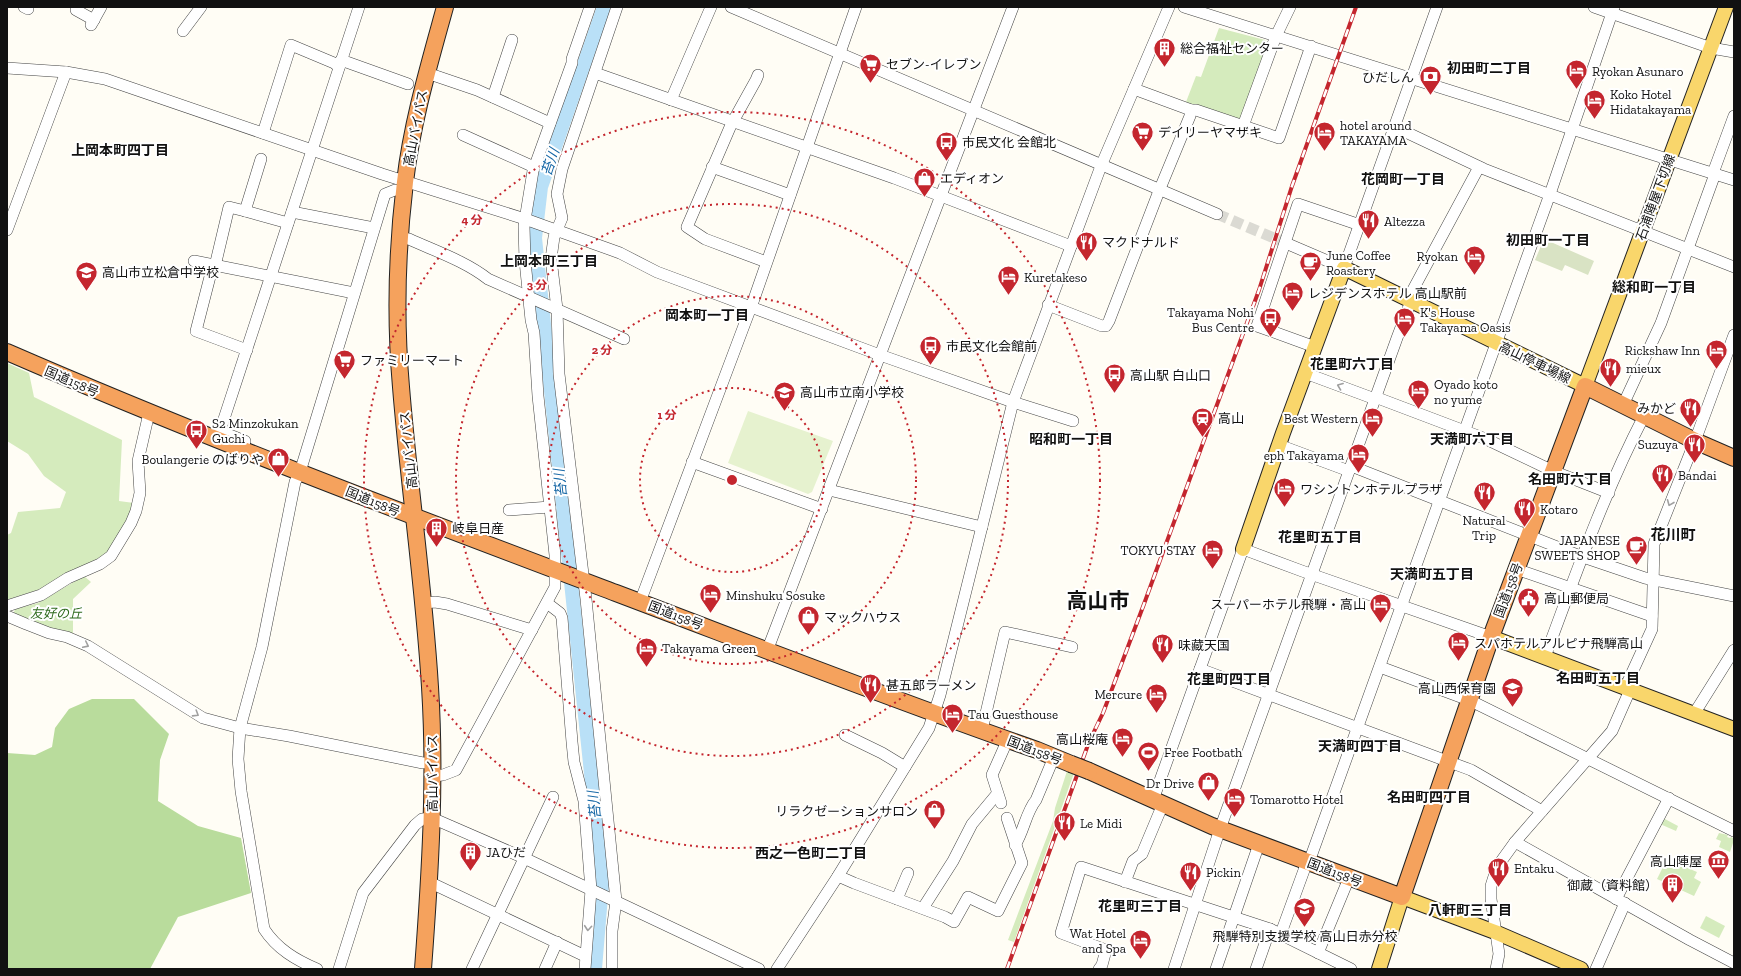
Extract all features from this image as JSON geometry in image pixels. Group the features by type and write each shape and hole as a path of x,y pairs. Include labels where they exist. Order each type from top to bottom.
{"highway":[{"name":"高山バイパス","path":"413,969 427,818 433,776 430,687 423,604 390,378 388,273 399,183 416,70 435,7"},
{"name":"高山バイパス","path":"423,969 430,882 420,687 401,385 399,273 401,238 399,183 445,7"},
{"name":"国道158号","path":"7,352 149,413 410,516 768,651 1054,756 1220,829 1402,897 1468,700 1585,386"},
{"path":"1585,386 1695,441 1734,458"}],"main road":[{"name":"石浦陣屋下切線","path":"1585,386 1726,7"},
{"name":"高山停車場線","path":"1344,268 1496,344 1585,386"},
{"path":"1243,549 1279,445 1344,268"},
{"path":"1491,637 1734,730"},
{"path":"1378,969 1402,897 1495,932 1581,969"}],"street":[{"path":"76,10 93,22 101,7"},
{"path":"183,32 201,7"},
{"path":"242,450 244,441 220,430 359,7"},
{"path":"433,776 443,775 456,770 555,587 557,571 538,396 534,333 525,261 527,220 529,190 534,167 590,7"},
{"path":"612,969 614,901 560,374 551,259 554,230 562,218 557,194 558,184 617,7"},
{"path":"671,100 711,7"},
{"path":"731,7 1159,191 1217,214"},
{"path":"640,602 751,306 856,7"},
{"path":"768,651 1013,7"},
{"path":"777,969 838,876 929,728 935,712 1013,402 1101,166 1169,7"},
{"path":"1184,7 1573,128 1734,180"},
{"path":"1243,126 1276,36 1290,7"},
{"path":"1288,244 1344,268 1437,7"},
{"path":"1594,7 1613,10 1711,48 1734,52"},
{"path":"1281,933 1359,727 1401,606 1550,194 1613,10"},
{"path":"493,97 512,40"},
{"path":"263,133 292,45 334,63 408,84"},
{"path":"1134,89 1191,110 1196,110 1278,138 1311,46"},
{"path":"7,68 66,72 105,79 312,150 399,183 527,220 631,258 657,272 880,355 1013,402 1073,421"},
{"path":"7,230 66,72"},
{"path":"427,73 457,82 550,123"},
{"path":"595,73 941,195 1071,246"},
{"path":"758,74 712,167 687,227 704,239 766,262"},
{"path":"1048,305 1102,326 1106,326 1109,322 1159,191 1190,116 1191,110"},
{"path":"1623,405 1661,323 1734,116"},
{"path":"1395,127 1479,167 1734,267"},
{"path":"463,135 534,167"},
{"path":"245,211 261,159"},
{"path":"712,167 790,195"},
{"path":"1174,969 1220,829 1410,300 1479,167"},
{"path":"318,969 301,966 271,940 264,929 241,792 238,758 240,728 262,647 295,482 300,472 385,194 399,183"},
{"path":"1315,348 1257,326 1298,204 1360,225"},
{"path":"246,350 196,331 229,207 288,223"},
{"path":"292,212 374,228"},
{"path":"401,238 458,261 478,271 488,279 624,339"},
{"path":"194,261 354,293"},
{"path":"1496,969 1499,954 1495,932 1491,886 1497,868 1515,842 1612,732 1652,629 1654,544 1695,441 1734,335"},
{"path":"1305,373 1486,439 1553,471 1609,493"},
{"path":"7,606 41,595 68,578 100,564 111,556 131,523 136,511 140,493 138,461 149,413"},
{"path":"1545,657 1570,588 1625,454 1644,416"},
{"path":"1279,445 1439,501 1528,537 1583,557 1653,580 1734,596"},
{"path":"692,462 822,509"},
{"path":"829,490 982,527"},
{"path":"509,510 550,507"},
{"path":"1125,882 1133,861 1142,854 1200,669 1243,549 1491,637"},
{"path":"1516,569 1652,616"},
{"path":"423,604 435,602 447,604 532,630"},
{"path":"547,603 560,613 562,618 574,762 584,801 592,890 585,969"},
{"path":"7,616 49,633 67,637 88,646 203,718 240,728 289,736 423,763"},
{"path":"982,730 1005,632 1072,647"},
{"path":"1694,714 1734,650"},
{"path":"1380,667 1468,700 1734,831"},
{"path":"1200,669 1471,770 1542,811"},
{"path":"845,735 882,753 905,767"},
{"path":"923,908 953,861 969,828 999,799 992,775 1008,740"},
{"path":"1015,845 1021,836 1032,804 1036,800 1054,756"},
{"path":"472,969 553,797"},
{"path":"1596,969 1620,901 1669,798"},
{"path":"339,969 363,893 402,841 427,818 524,858 759,969"},
{"path":"838,876 923,908 954,922 968,896 998,912 1022,864 1007,818"},
{"path":"1515,842 1734,963"},
{"path":"1216,969 1259,844"},
{"path":"1099,969 1102,965 1106,950 1061,933 1081,867 1281,933 1351,969"},
{"path":"897,899 908,873"},
{"path":"1318,953 1349,878"},
{"path":"430,882 585,956"},
{"path":"1256,969 1270,929"},
{"path":"545,969 557,942"}],"green space":[{"path":"1219,28 1265,40 1268,44 1241,119 1238,121 1186,102 1196,76 1201,77"},
{"path":"1544,239 1594,261 1588,275 1565,265 1562,271 1535,260"},
{"path":"7,363 29,373 34,397 122,440 119,501 134,503 129,519 117,541 100,559 41,589 7,600 7,535 11,533 18,512 60,508 66,492 44,476 28,454 7,441"},
{"path":"748,411 833,441 812,492 808,494 728,463"},
{"name":"友好の丘","path":"84,576 91,582 73,599 73,635 47,629 13,615 15,609 38,603"},
{"path":"92,699 134,699 169,734 160,760 158,801 198,826 241,838 251,893 178,917 150,969 7,969 7,753 35,755 52,747 55,728 69,709"},
{"path":"1067,771 1074,773 1014,942 1008,940 1053,821 1055,808"},
{"path":"1663,818 1678,826 1676,831 1660,824"},
{"path":"1719,833 1733,838 1734,840 1730,852 1719,847 1721,841 1716,839"},
{"path":"1665,863 1676,868 1677,865 1683,866 1697,872 1694,878 1701,882 1694,896 1657,879"},
{"path":"1706,916 1725,926 1719,938 1700,928"}],"waterway":[{"name":"苔川","path":"595,969 602,884 600,859 535,238 541,187 604,7"}],"tunnel":[{"path":"1217,214 1288,244"}],"railway":[{"path":"1007,969 1089,742 1103,713 1144,604 1259,290 1292,186 1356,7"}],"place":[{"name":"総合福祉センター","path":"1165,68"},
{"name":"セブン-イレブン","path":"870,84"},
{"name":"Ryokan Asunaro","path":"1576,90"},
{"name":"ひだしん","path":"1430,96"},
{"name":"Koko Hotel Hidatakayama","path":"1595,120"},
{"name":"デイリーヤマザキ","path":"1143,152"},
{"name":"hotel around TAKAYAMA","path":"1324,152"},
{"name":"市民文化 会館北","path":"946,162"},
{"name":"エディオン","path":"924,198"},
{"name":"Altezza","path":"1369,240"},
{"name":"マクドナルド","path":"1086,262"},
{"name":"Ryokan","path":"1474,276"},
{"name":"June Coffee Roastery","path":"1311,282"},
{"name":"高山市立松倉中学校","path":"86,292"},
{"name":"Kuretakeso","path":"1008,296"},
{"name":"レジデンスホテル 高山駅前","path":"1292,312"},
{"name":"Takayama Nohi Bus Centre","path":"1270,338"},
{"name":"K's House Takayama Oasis","path":"1404,338"},
{"name":"市民文化会館前","path":"930,366"},
{"name":"Rickshaw Inn","path":"1716,370"},
{"name":"ファミリーマート","path":"344,380"},
{"name":"mieux","path":"1610,388"},
{"name":"高山駅 白山口","path":"1114,394"},
{"name":"Oyado koto no yume","path":"1418,410"},
{"name":"高山市立南小学校","path":"785,412"},
{"name":"みかど","path":"1691,428"},
{"name":"高山","path":"1202,438"},
{"name":"Best Western","path":"1373,438"},
{"name":"S2 Minzokukan Guchi","path":"196,450"},
{"name":"Suzuya","path":"1694,464"},
{"name":"eph Takayama","path":"1359,474"},
{"name":"Boulangerie のばりや","path":"279,478"},
{"name":"Bandai","path":"1663,494"},
{"name":"ワシントンホテルプラザ","path":"1284,508"},
{"name":"Natural Trip","path":"1484,512"},
{"name":"Kotaro","path":"1525,528"},
{"name":"岐阜日産","path":"436,548"},
{"name":"JAPANESE SWEETS SHOP","path":"1636,566"},
{"name":"TOKYU STAY","path":"1212,570"},
{"name":"Minshuku Sosuke","path":"710,614"},
{"name":"高山郵便局","path":"1529,618"},
{"name":"スーパーホテル飛騨・高山","path":"1381,624"},
{"name":"マックハウス","path":"808,636"},
{"name":"スパホテルアルピナ飛騨高山","path":"1459,662"},
{"name":"味藏天国","path":"1163,664"},
{"name":"Takayama Green","path":"647,668"},
{"name":"甚五郎ラーメン","path":"871,704"},
{"name":"高山西保育園","path":"1512,708"},
{"name":"Mercure","path":"1157,714"},
{"name":"Tau Guesthouse","path":"952,734"},
{"name":"高山桜庵","path":"1123,758"},
{"name":"Free Footbath","path":"1149,772"},
{"name":"Dr Drive","path":"1209,802"},
{"name":"Tomarotto Hotel","path":"1234,818"},
{"name":"リラクゼーションサロン","path":"934,830"},
{"name":"Le Midi","path":"1065,842"},
{"name":"JAひだ","path":"471,872"},
{"name":"高山陣屋","path":"1718,880"},
{"name":"Entaku","path":"1499,888"},
{"name":"Pickin","path":"1190,892"},
{"name":"御蔵（資料館）","path":"1673,904"},
{"name":"飛騨特別支援学校 高山日赤分校","path":"1305,928"},
{"name":"Wat Hotel and Spa","path":"1141,960"}],"district":[{"name":"初田町二丁目","path":"1489,68"},
{"name":"上岡本町四丁目","path":"120,150"},
{"name":"花岡町一丁目","path":"1403,179"},
{"name":"初田町一丁目","path":"1548,240"},
{"name":"上岡本町三丁目","path":"549,261"},
{"name":"総和町一丁目","path":"1654,287"},
{"name":"岡本町一丁目","path":"707,315"},
{"name":"花里町六丁目","path":"1352,364"},
{"name":"昭和町一丁目","path":"1071,439"},
{"name":"天満町六丁目","path":"1472,439"},
{"name":"名田町六丁目","path":"1570,479"},
{"name":"花川町","path":"1673,535"},
{"name":"花里町五丁目","path":"1320,537"},
{"name":"天満町五丁目","path":"1432,574"},
{"name":"高山市","path":"1098,601"},
{"name":"名田町五丁目","path":"1598,678"},
{"name":"花里町四丁目","path":"1229,679"},
{"name":"天満町四丁目","path":"1360,746"},
{"name":"名田町四丁目","path":"1429,797"},
{"name":"西之一色町二丁目","path":"811,853"},
{"name":"花里町三丁目","path":"1140,906"},
{"name":"八軒町三丁目","path":"1470,910"}]}
